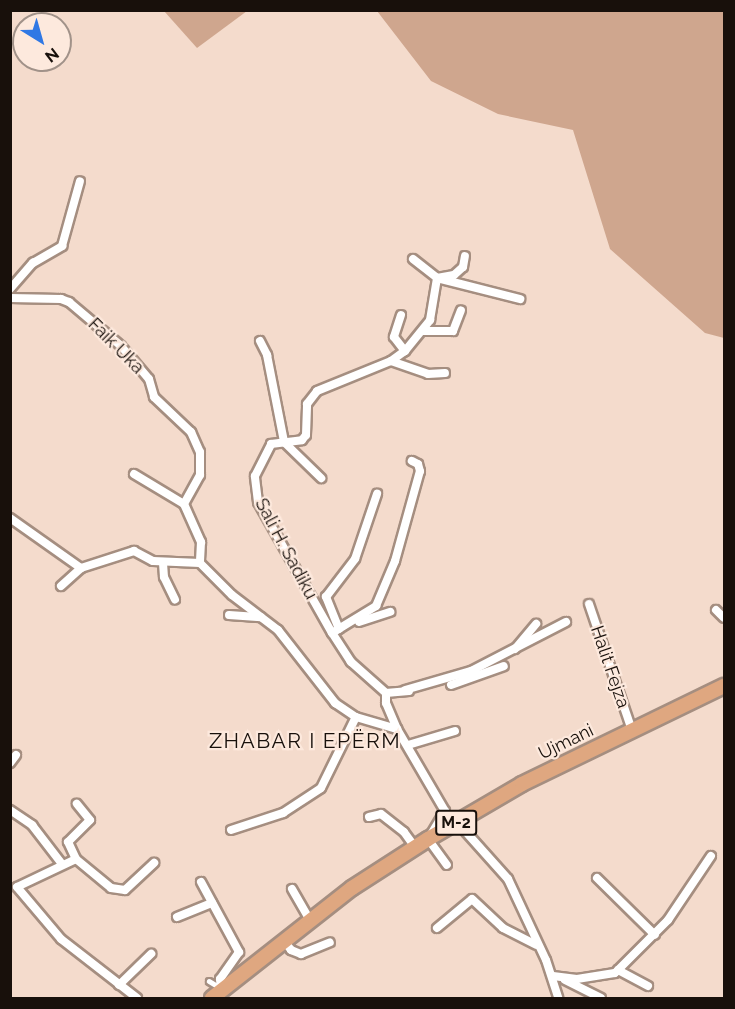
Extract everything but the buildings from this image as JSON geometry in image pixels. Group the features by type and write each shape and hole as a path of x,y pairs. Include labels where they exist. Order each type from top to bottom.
{"main road":[{"name":"Ujmani","path":"217,992 310,920 428,839 522,784 724,686"}],"street":[{"path":"10,289 33,263 62,246 80,181"},
{"path":"437,278 454,275 463,267 465,256"},
{"path":"413,259 437,278 520,299"},
{"name":"Sali H. Sadiku","path":"386,693 351,662 335,631 290,564 256,494 255,477 265,451 271,444 302,441 306,435 307,404 316,391 363,369 391,361 405,351 423,331 435,302 437,278"},
{"name":"Faik Uka","path":"10,298 60,298 69,302 121,346 149,379 154,397 191,432 200,452 200,475 184,504"},
{"path":"423,331 453,330 461,310"},
{"path":"401,315 394,337 405,351"},
{"path":"260,341 267,355 284,442 321,478"},
{"path":"391,361 428,374 446,373"},
{"path":"335,631 376,606 395,561 420,471 418,464 412,461"},
{"path":"134,474 184,504 201,542 200,563"},
{"name":"Sali H. Sadiku","path":"335,631 326,597 355,559 377,494"},
{"path":"10,518 81,568"},
{"path":"61,586 81,568 134,551 163,563 200,563 278,630 328,697 356,717 397,729"},
{"path":"163,563 164,577 175,600"},
{"name":"Halit Fejza","path":"589,604 632,729"},
{"path":"716,610 724,618"},
{"path":"352,622 390,612"},
{"path":"229,615 261,617"},
{"path":"447,865 428,839 445,811 397,729 386,703 386,693 441,682 514,650 566,622"},
{"path":"514,650 536,624"},
{"path":"405,690 439,688 504,666"},
{"path":"231,830 283,813 321,788 356,717"},
{"path":"408,746 455,731"},
{"path":"10,763 16,755"},
{"path":"77,804 90,820 68,842 76,859 111,888 121,891 154,863"},
{"path":"10,810 32,825 62,864"},
{"path":"369,817 381,814 404,831 415,847"},
{"path":"460,820 466,832 508,879 537,945 557,977 558,999"},
{"path":"557,977 599,976 618,970 654,934 711,856"},
{"path":"76,859 14,888 47,925 136,999"},
{"path":"597,878 654,934"},
{"path":"201,882 239,952 217,992"},
{"path":"292,889 310,920"},
{"path":"437,928 472,899 503,928 537,945"},
{"path":"177,917 213,903"},
{"path":"283,940 291,950 301,954 330,942"},
{"path":"119,985 151,954"},
{"path":"618,970 648,986"},
{"path":"557,977 601,999"}],"lane":[{"path":"209,981 217,992"}],"shaded area":[{"path":"164,11 247,11 197,48"},
{"path":"377,11 724,11 724,338 705,333 610,249 573,130 498,114 431,81"}],"district":[{"name":"ZHABAR I EPËRM","path":"305,741"}]}
